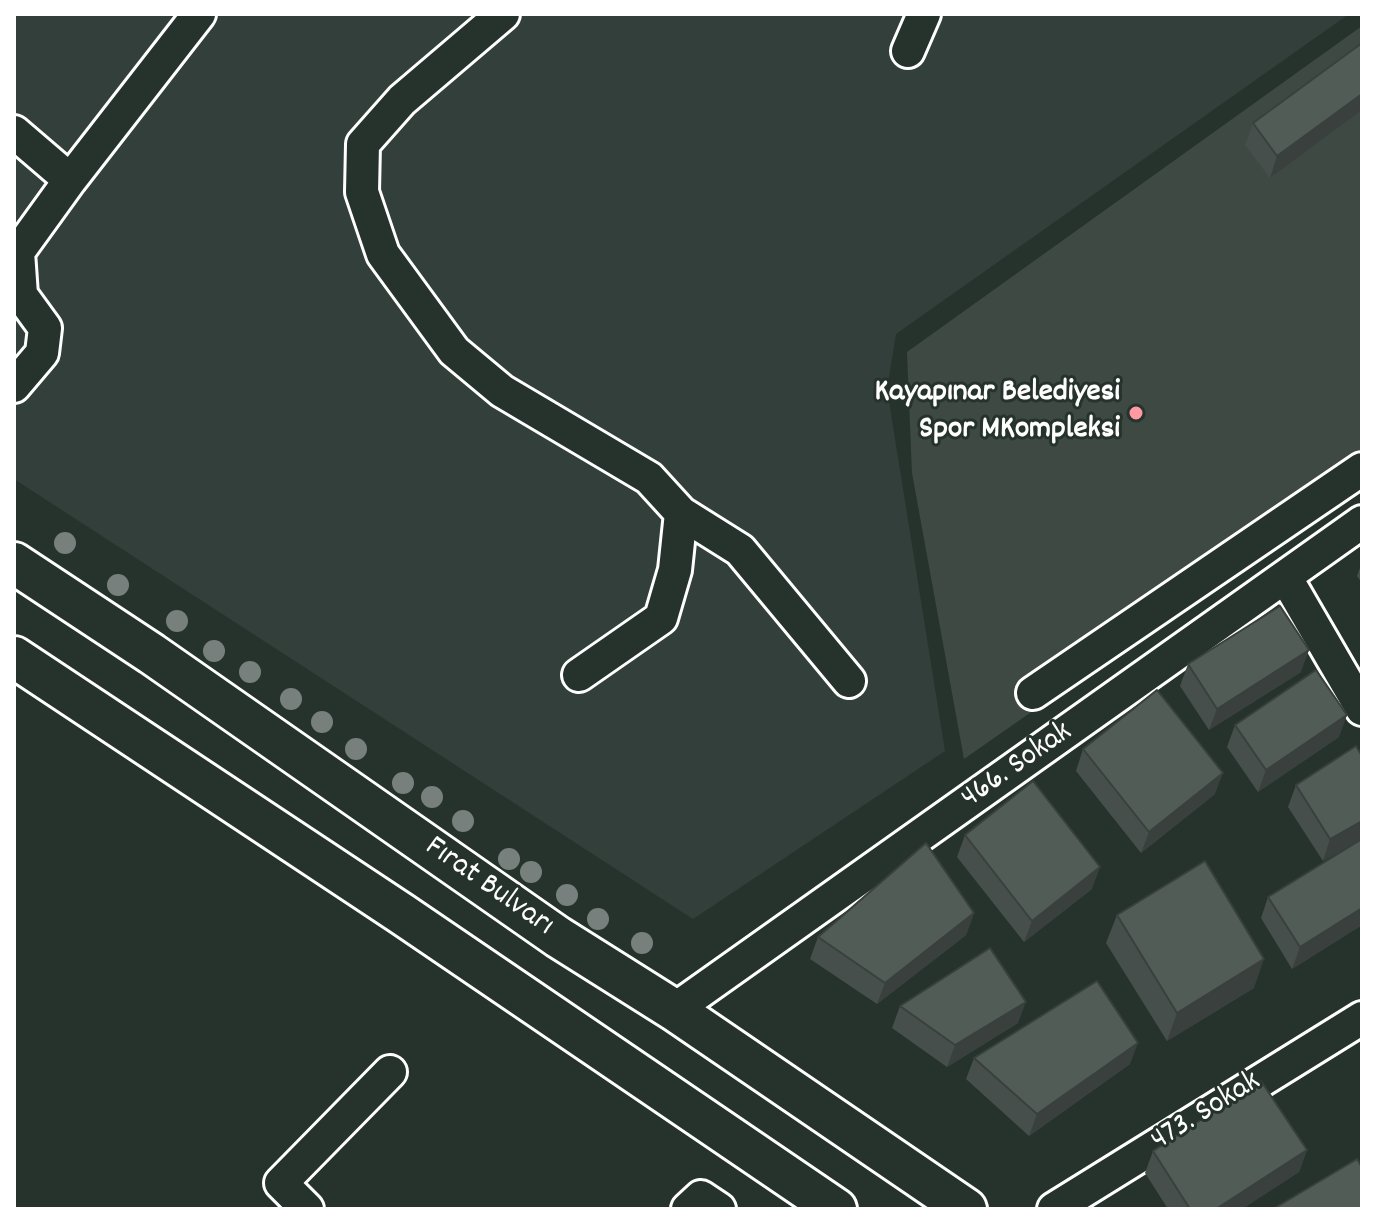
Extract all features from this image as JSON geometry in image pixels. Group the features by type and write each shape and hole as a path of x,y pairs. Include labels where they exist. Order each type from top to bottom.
{"main road":[{"name":"Fırat Bulvarı","path":"14,563 152,654 558,937 674,1010 966,1209"},
{"path":"14,657 402,914 836,1209"}],"street":[{"path":"14,386 42,353 45,328 21,295 18,252 199,14"},
{"path":"503,14 402,100 363,144 362,192 383,254 454,351 502,391 649,478 681,513 740,550 849,681"},
{"path":"908,51 924,14"},
{"path":"14,132 70,180"},
{"path":"1033,693 1362,469"},
{"path":"579,675 661,618 675,570 681,513"},
{"name":"466. Sokak","path":"674,1010 1362,522"},
{"path":"1286,578 1362,709"},
{"name":"473. Sokak","path":"1054,1209 1362,1018"},
{"path":"307,1209 281,1183 390,1072"},
{"path":"688,1209 701,1197 719,1209"}],"shaded area":[{"path":"14,14 1349,14 896,334 887,389 945,751 693,919 14,479"},
{"name":"Kayapınar Belediyesi Spor MKompleksi","path":"1362,26 1362,481 964,759 912,473 907,352"}],"building":[{"path":"1362,43 1362,94 1277,156 1253,123"},
{"path":"1280,606 1309,650 1217,709 1188,664"},
{"path":"1316,670 1347,715 1266,770 1235,725"},
{"path":"1157,690 1223,773 1149,832 1083,749"},
{"path":"1356,746 1362,756 1362,821 1330,839 1296,785"},
{"path":"1033,781 1100,867 1032,921 965,835"},
{"path":"1362,839 1362,908 1300,947 1268,897"},
{"path":"926,843 974,913 885,983 818,937"},
{"path":"1205,861 1264,959 1177,1013 1117,915"},
{"path":"990,948 1026,1002 955,1045 900,1006"},
{"path":"1097,981 1138,1043 1037,1114 974,1058"},
{"path":"1261,1081 1307,1150 1216,1209 1190,1209 1153,1151"},
{"path":"1357,1159 1362,1167 1362,1209 1273,1209"}],"place":[{"name":"Kayapınar Belediyesi Spor MKompleksi","path":"1136,413"}]}
